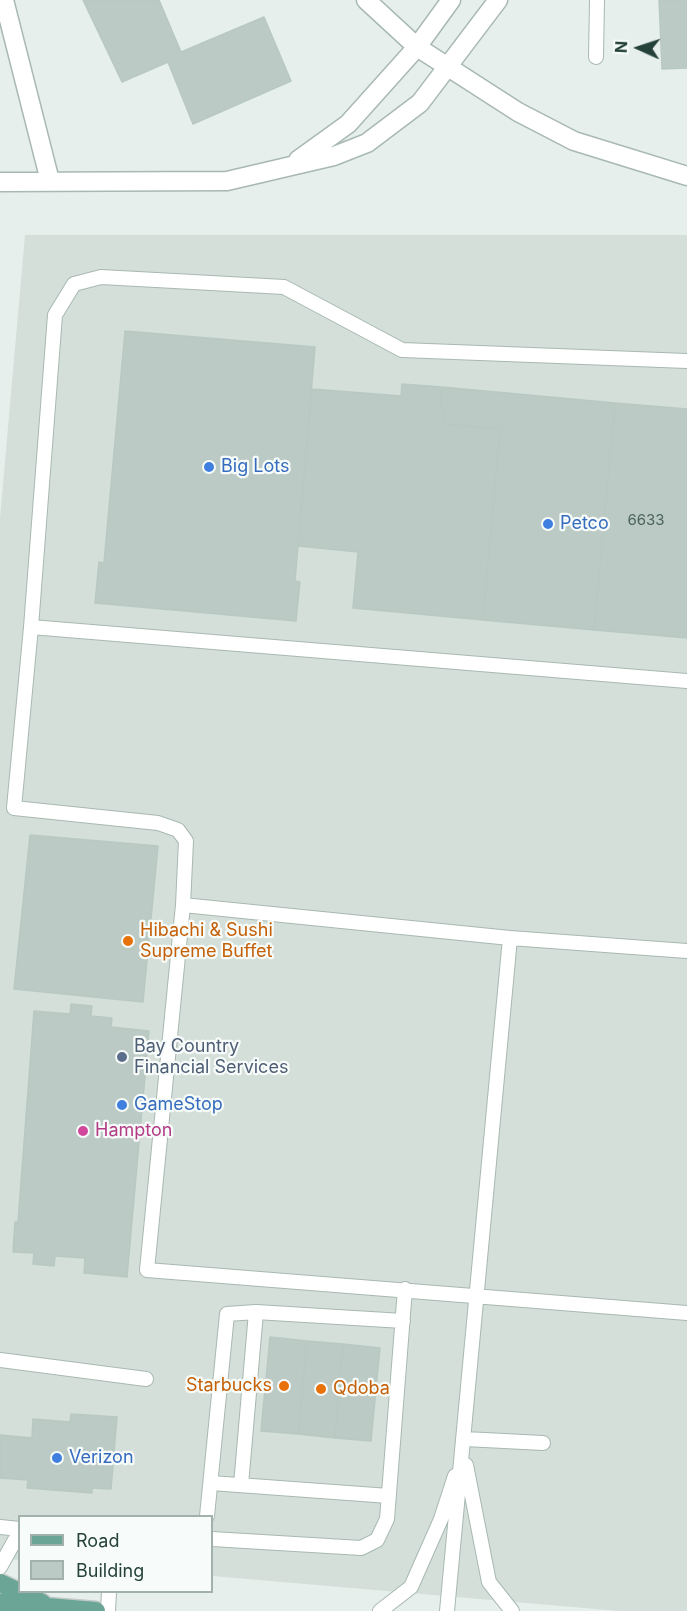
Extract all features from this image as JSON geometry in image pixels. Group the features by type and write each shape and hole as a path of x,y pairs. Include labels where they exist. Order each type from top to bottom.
{"main road":[{"path":"0,1583 18,1592"},
{"path":"21,1593 52,1608"},
{"path":"0,1603 96,1611"}],"street":[{"path":"4,0 50,182"},
{"path":"366,0 417,47 518,112 574,141 687,176"},
{"path":"292,165 348,124 417,47 451,0"},
{"path":"0,182 227,181 334,156 367,143 420,103 498,0"}],"lane":[{"path":"596,57 597,0"},
{"path":"687,361 402,350 284,287 101,277 74,284 55,315 31,627 14,808 158,823 178,830 186,841 183,905 147,1270 478,1294 687,1313"},
{"path":"31,627 687,681"},
{"path":"183,905 510,938 687,951"},
{"path":"447,1611 510,938"},
{"path":"213,1539 361,1548 377,1540 387,1519 405,1289"},
{"path":"207,1515 227,1314 256,1312 403,1321"},
{"path":"241,1485 256,1312"},
{"path":"0,1360 146,1379"},
{"path":"464,1445 543,1443"},
{"path":"380,1611 411,1587 441,1519 464,1445"},
{"path":"464,1445 489,1582 512,1611"},
{"path":"210,1483 389,1496"},
{"path":"0,1527 18,1530"},
{"path":"0,1567 18,1534"},
{"path":"108,1611 109,1593"}],"shaded area":[{"path":"25,235 687,235 687,1611 619,1611 213,1576 213,1515 18,1515 18,1560 0,1558 0,518"}],"building":[{"path":"83,0 159,0 181,52 264,17 291,81 193,124 168,62 122,82"},
{"path":"659,0 687,0 687,68 662,69"},
{"name":"Big Lots","path":"125,331 315,347 295,581 300,582 296,621 95,603 99,562 104,563"},
{"path":"402,384 442,387 440,408 444,408 443,424 500,429 483,620 353,608 358,552 298,546 312,389 401,396"},
{"name":"Petco","path":"442,387 615,403 594,630 483,620 500,429 443,424 444,408 440,408"},
{"path":"615,403 687,409 687,638 594,630"},
{"path":"30,835 158,846 143,1002 14,989"},
{"name":"Hampton","path":"71,1004 92,1006 91,1016 112,1018 111,1027 149,1031 127,1277 84,1273 85,1258 55,1256 54,1266 33,1264 34,1253 13,1252 15,1222 18,1222 34,1011 70,1014"},
{"name":"Starbucks","path":"270,1337 307,1341 298,1434 261,1431"},
{"name":"Qdoba","path":"307,1341 343,1344 335,1438 298,1434"},
{"path":"343,1344 380,1348 371,1441 335,1438"},
{"name":"Verizon","path":"71,1414 117,1417 111,1489 92,1488 92,1493 27,1488 28,1480 0,1478 0,1435 32,1438 33,1419 70,1422"}],"place":[{"name":"Big Lots","path":"209,467"},
{"name":"Petco","path":"548,524"},
{"name":"Hibachi & Sushi Supreme Buffet","path":"128,941"},
{"name":"Bay Country Financial Services","path":"122,1057"},
{"name":"GameStop","path":"122,1105"},
{"name":"Hampton","path":"83,1131"},
{"name":"Starbucks","path":"284,1386"},
{"name":"Qdoba","path":"321,1389"},
{"name":"Verizon","path":"57,1458"}]}
